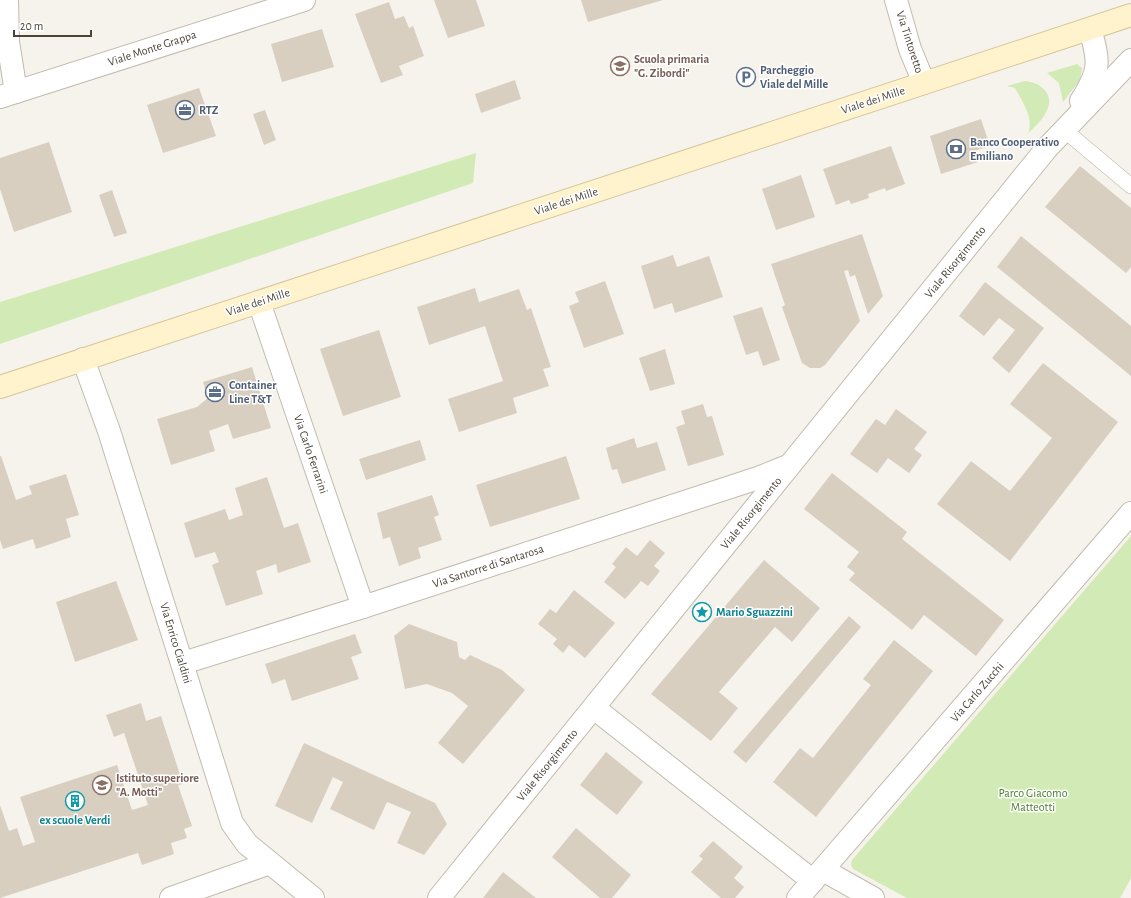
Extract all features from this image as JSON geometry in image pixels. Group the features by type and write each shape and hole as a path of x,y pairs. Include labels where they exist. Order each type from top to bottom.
{"main road":[{"name":"Viale dei Mille","path":"0,387 1131,15"}],"street":[{"path":"7,0 8,94"},
{"name":"Viale Monte Grappa","path":"8,94 304,0"},
{"name":"Via Tintoretto","path":"896,0 910,49 924,83"},
{"name":"Viale Risorgimento","path":"1063,129 1094,80 1098,58 1090,29"},
{"name":"Viale Risorgimento","path":"439,898 1063,129 1131,60"},
{"name":"Via Carlo Ferrarini","path":"259,302 363,607"},
{"name":"Via Enrico Cialdini","path":"83,359 109,431 232,823 246,844 313,898"},
{"name":"Via Santorre di Santarosa","path":"183,663 363,607 758,478 791,464"},
{"name":"Via Carlo Zucchi","path":"798,898 1131,513"},
{"path":"594,708 818,876 873,898"},
{"path":"171,898 270,863"}],"lane":[{"path":"1063,129 1131,186"}],"green space":[{"path":"1077,64 1082,68 1080,80 1063,102 1059,83 1047,73"},
{"path":"1025,81 1041,86 1048,94 1049,99 1046,113 1028,134 1030,122 1027,111 1015,88 1007,86"},
{"path":"476,153 473,183 0,344 0,302"},
{"name":"Parco Giacomo Matteotti","path":"1131,536 1131,878 1120,898 907,898 853,869 851,865 852,860"}],"building":[{"path":"434,0 476,0 485,26 448,38"},
{"path":"581,0 663,0 588,22"},
{"path":"389,2 395,19 404,16 409,28 413,26 424,56 399,66 403,75 381,83 355,14"},
{"path":"322,29 334,67 282,82 271,44"},
{"path":"515,80 521,99 481,113 475,94"},
{"path":"199,88 216,136 163,153 147,105"},
{"path":"265,110 276,140 264,145 253,114"},
{"path":"981,119 990,146 974,151 978,162 941,174 930,136"},
{"path":"49,142 72,212 14,232 0,189 0,158"},
{"path":"891,146 905,184 886,191 885,188 868,194 869,198 851,204 849,200 836,205 823,169"},
{"path":"1080,166 1131,208 1131,267 1126,273 1045,207"},
{"path":"801,175 815,217 776,230 762,189"},
{"path":"112,190 127,233 114,237 99,195"},
{"path":"862,234 883,296 868,314 855,275 850,277 848,270 844,271 860,321 825,365 820,368 810,368 802,363 782,307 785,305 771,264"},
{"path":"1021,236 1131,326 1131,376 997,267"},
{"path":"673,255 677,267 709,256 723,297 675,313 672,303 654,309 641,266"},
{"path":"605,281 624,334 584,348 569,306 579,302 575,292"},
{"path":"985,282 1044,328 1009,373 992,358 1015,330 999,318 984,336 959,316"},
{"path":"475,288 479,302 519,289 527,310 531,308 551,367 543,369 549,386 513,398 517,413 459,432 448,399 503,381 485,326 429,345 417,307"},
{"path":"762,307 780,360 763,366 758,351 746,355 733,316"},
{"path":"379,330 401,397 343,416 320,349"},
{"path":"665,349 675,384 650,391 639,358"},
{"path":"1043,363 1118,422 1010,561 937,504 971,461 1010,491 1052,438 1010,404"},
{"path":"252,367 271,428 233,439 228,424 209,431 215,451 171,465 157,419 197,407 208,398 203,382"},
{"path":"703,404 707,417 712,416 724,455 688,466 676,427 685,424 681,411"},
{"path":"896,409 927,432 914,449 922,455 909,473 888,458 877,473 850,454 876,419 885,425"},
{"path":"634,438 637,448 657,442 666,470 622,484 617,469 612,470 606,448"},
{"path":"420,440 426,460 366,480 359,459"},
{"path":"0,456 16,500 32,494 29,486 66,474 79,515 66,519 71,537 36,549 33,539 3,549 0,540"},
{"path":"566,456 580,499 490,527 476,485"},
{"path":"832,473 907,532 902,539 1004,620 976,656 924,615 912,630 849,580 855,573 847,567 859,552 804,509"},
{"path":"267,477 284,528 298,523 311,562 278,573 276,564 256,571 263,594 226,606 212,565 219,562 215,552 195,558 184,523 225,509 229,520 243,515 235,488"},
{"path":"432,495 439,515 434,517 442,540 418,548 421,558 399,566 390,537 383,539 377,513"},
{"path":"650,540 665,553 654,566 660,571 648,586 641,581 625,599 604,582 616,567 612,564 626,547 637,556"},
{"path":"764,560 820,608 792,642 775,627 719,692 738,708 711,741 651,694"},
{"path":"116,581 138,640 75,662 56,602"},
{"path":"574,590 615,623 585,658 569,645 563,653 553,644 557,639 538,624 550,609 556,613"},
{"path":"849,616 861,627 746,763 733,752"},
{"path":"409,624 457,642 459,657 465,660 470,655 502,670 525,690 463,764 438,743 468,706 452,693 427,684 405,689 394,636"},
{"path":"355,634 362,653 351,657 359,679 292,701 285,679 272,684 265,664"},
{"path":"894,640 933,671 816,817 773,782 800,748 813,758 871,685 863,679"},
{"name":"ex scuole Verdi","path":"141,703 146,721 161,716 183,784 178,785 192,826 184,829 187,838 171,843 174,854 142,865 138,853 0,898 0,805 9,831 17,828 23,846 35,842 20,797 117,765 132,810 148,805 124,733 114,737 106,715"},
{"path":"304,743 435,803 447,824 424,855 397,843 411,812 387,802 374,830 330,809 343,782 333,777 312,823 275,806"},
{"path":"606,752 643,782 617,815 580,785"},
{"path":"576,828 631,875 612,898 600,898 552,857"},
{"path":"713,841 743,867 734,878 744,887 735,898 721,898 691,872 703,859 699,856"},
{"path":"503,872 536,898 483,898"}],"place":[{"name":"Scuola primaria \"G. Zibordi\"","path":"620,66"},
{"name":"Parcheggio Viale del Mille","path":"746,77"},
{"name":"RTZ","path":"185,110"},
{"name":"Banco Cooperativo Emiliano","path":"956,149"},
{"name":"Container Line T&T","path":"215,392"},
{"name":"Mario Sguazzini","path":"702,612"},
{"name":"Istituto superiore \"A. Motti\"","path":"102,785"},
{"name":"ex scuole Verdi","path":"75,801"}]}
